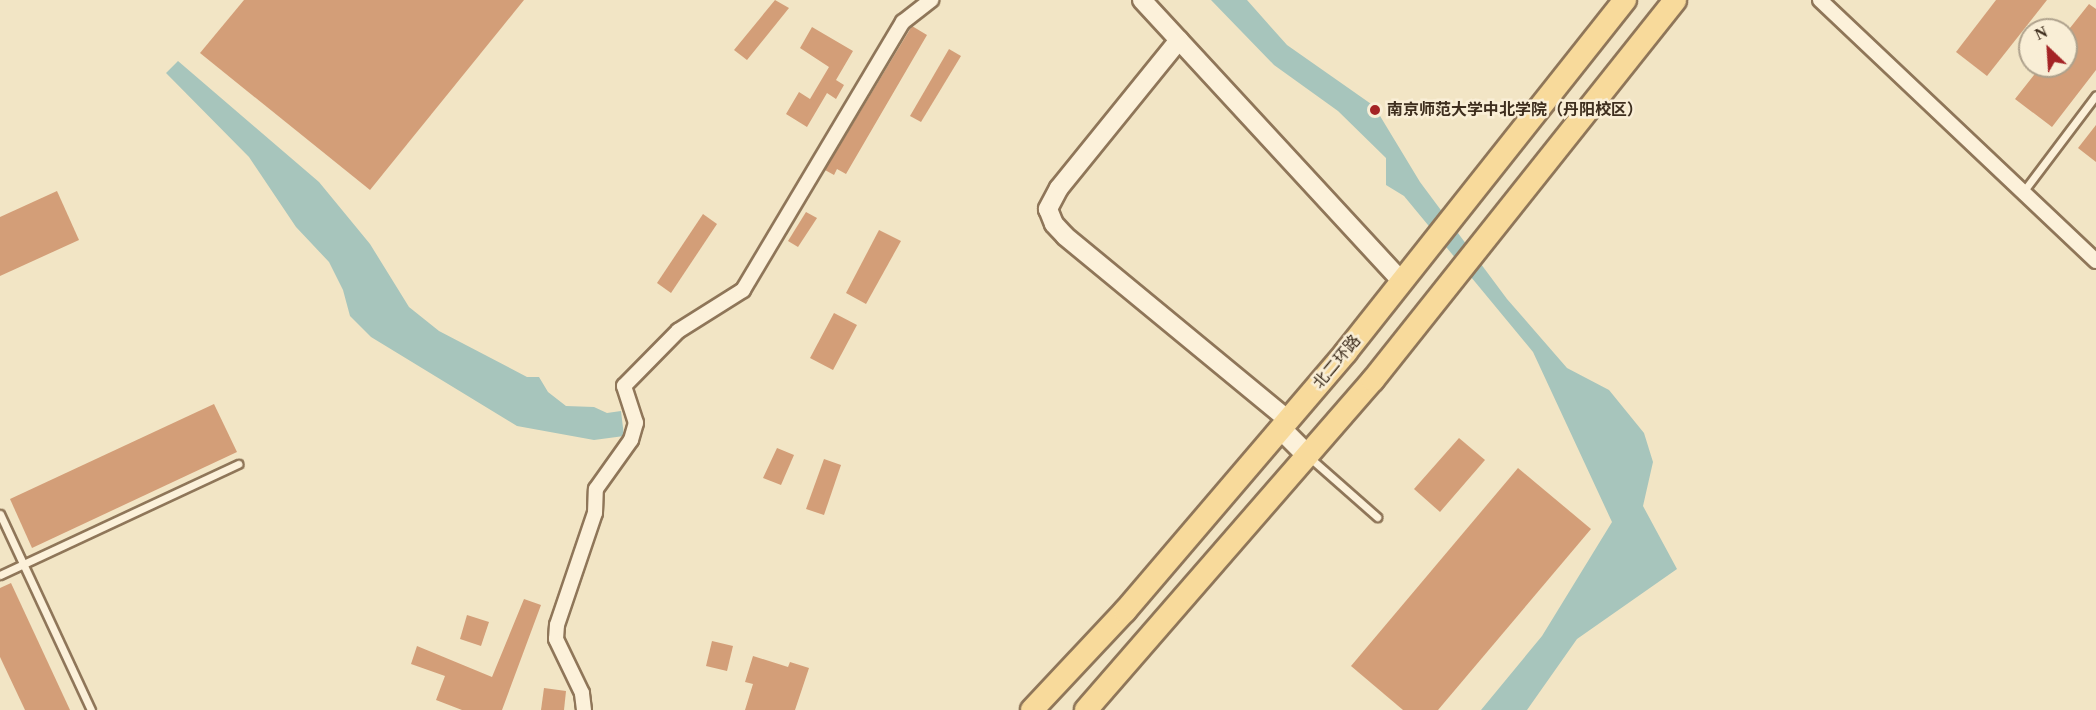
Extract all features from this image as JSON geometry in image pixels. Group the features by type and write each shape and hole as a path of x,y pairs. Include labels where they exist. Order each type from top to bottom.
{"main road":[{"name":"北二环路","path":"1032,710 1125,611 1284,425 1402,282 1625,0"},
{"path":"1086,710 1308,456 1459,272 1675,0"},
{"path":"1284,425 1308,456"}],"street":[{"path":"584,710 582,693 556,639 556,625 595,513 596,489 631,440 636,423 624,386 678,331 743,290 903,22 931,0"},
{"path":"1142,0 1402,282"},
{"path":"1820,0 2096,261"},
{"path":"1179,40 1059,188 1048,209 1054,224 1065,236 1284,425"}],"lane":[{"path":"2023,192 2096,95"},
{"path":"1308,456 1377,517"},
{"path":"0,575 238,464"},
{"path":"0,514 22,566 91,710"}],"water":[{"path":"1211,0 1247,0 1287,45 1374,106 1420,182 1507,299 1567,368 1609,390 1644,433 1653,462 1643,506 1677,569 1577,639 1527,710 1481,710 1542,636 1612,522 1533,352 1404,196 1386,185 1386,158 1338,111 1274,65"},
{"path":"178,61 319,182 370,244 409,307 439,331 527,377 539,377 548,392 566,406 594,407 607,413 621,411 624,436 594,440 517,426 371,337 350,316 343,290 329,262 296,227 249,157 166,73"}],"building":[{"path":"244,0 524,0 370,190 200,53"},
{"path":"775,0 789,8 747,60 734,50"},
{"path":"1996,0 2047,0 2033,18 2018,18 2018,37 1987,76 1956,52"},
{"path":"2089,4 2096,9 2096,70 2052,127 2015,99 2032,78 2078,78 2078,18"},
{"path":"912,26 927,35 846,174 837,169 834,175 825,170"},
{"path":"812,27 853,51 836,80 844,85 836,99 827,93 807,127 786,114 799,92 810,99 829,67 800,48"},
{"path":"949,49 961,56 921,122 910,116"},
{"path":"2096,125 2096,162 2078,148"},
{"path":"57,191 79,240 0,276 0,217"},
{"path":"806,212 817,218 798,247 788,241"},
{"path":"703,214 717,224 671,293 657,283"},
{"path":"879,230 901,241 866,304 846,293"},
{"path":"834,313 857,325 833,370 810,358"},
{"path":"214,404 237,452 32,548 10,499"},
{"path":"1459,438 1485,460 1440,512 1414,489"},
{"path":"777,448 794,455 781,485 763,478"},
{"path":"824,459 841,465 824,515 806,509"},
{"path":"1518,468 1591,529 1438,710 1403,710 1351,666"},
{"path":"11,583 70,710 25,710 0,657 0,588"},
{"path":"524,599 541,605 502,710 462,710 436,700 445,676 411,664 417,646 492,677"},
{"path":"467,615 489,622 481,646 460,639"},
{"path":"712,641 733,646 727,671 706,666"},
{"path":"753,656 788,667 790,662 809,668 795,710 745,710 753,684 745,682"},
{"path":"544,688 566,691 564,710 541,710"}],"place":[{"name":"南京师范大学中北学院（丹阳校区）","path":"1375,110"}]}
